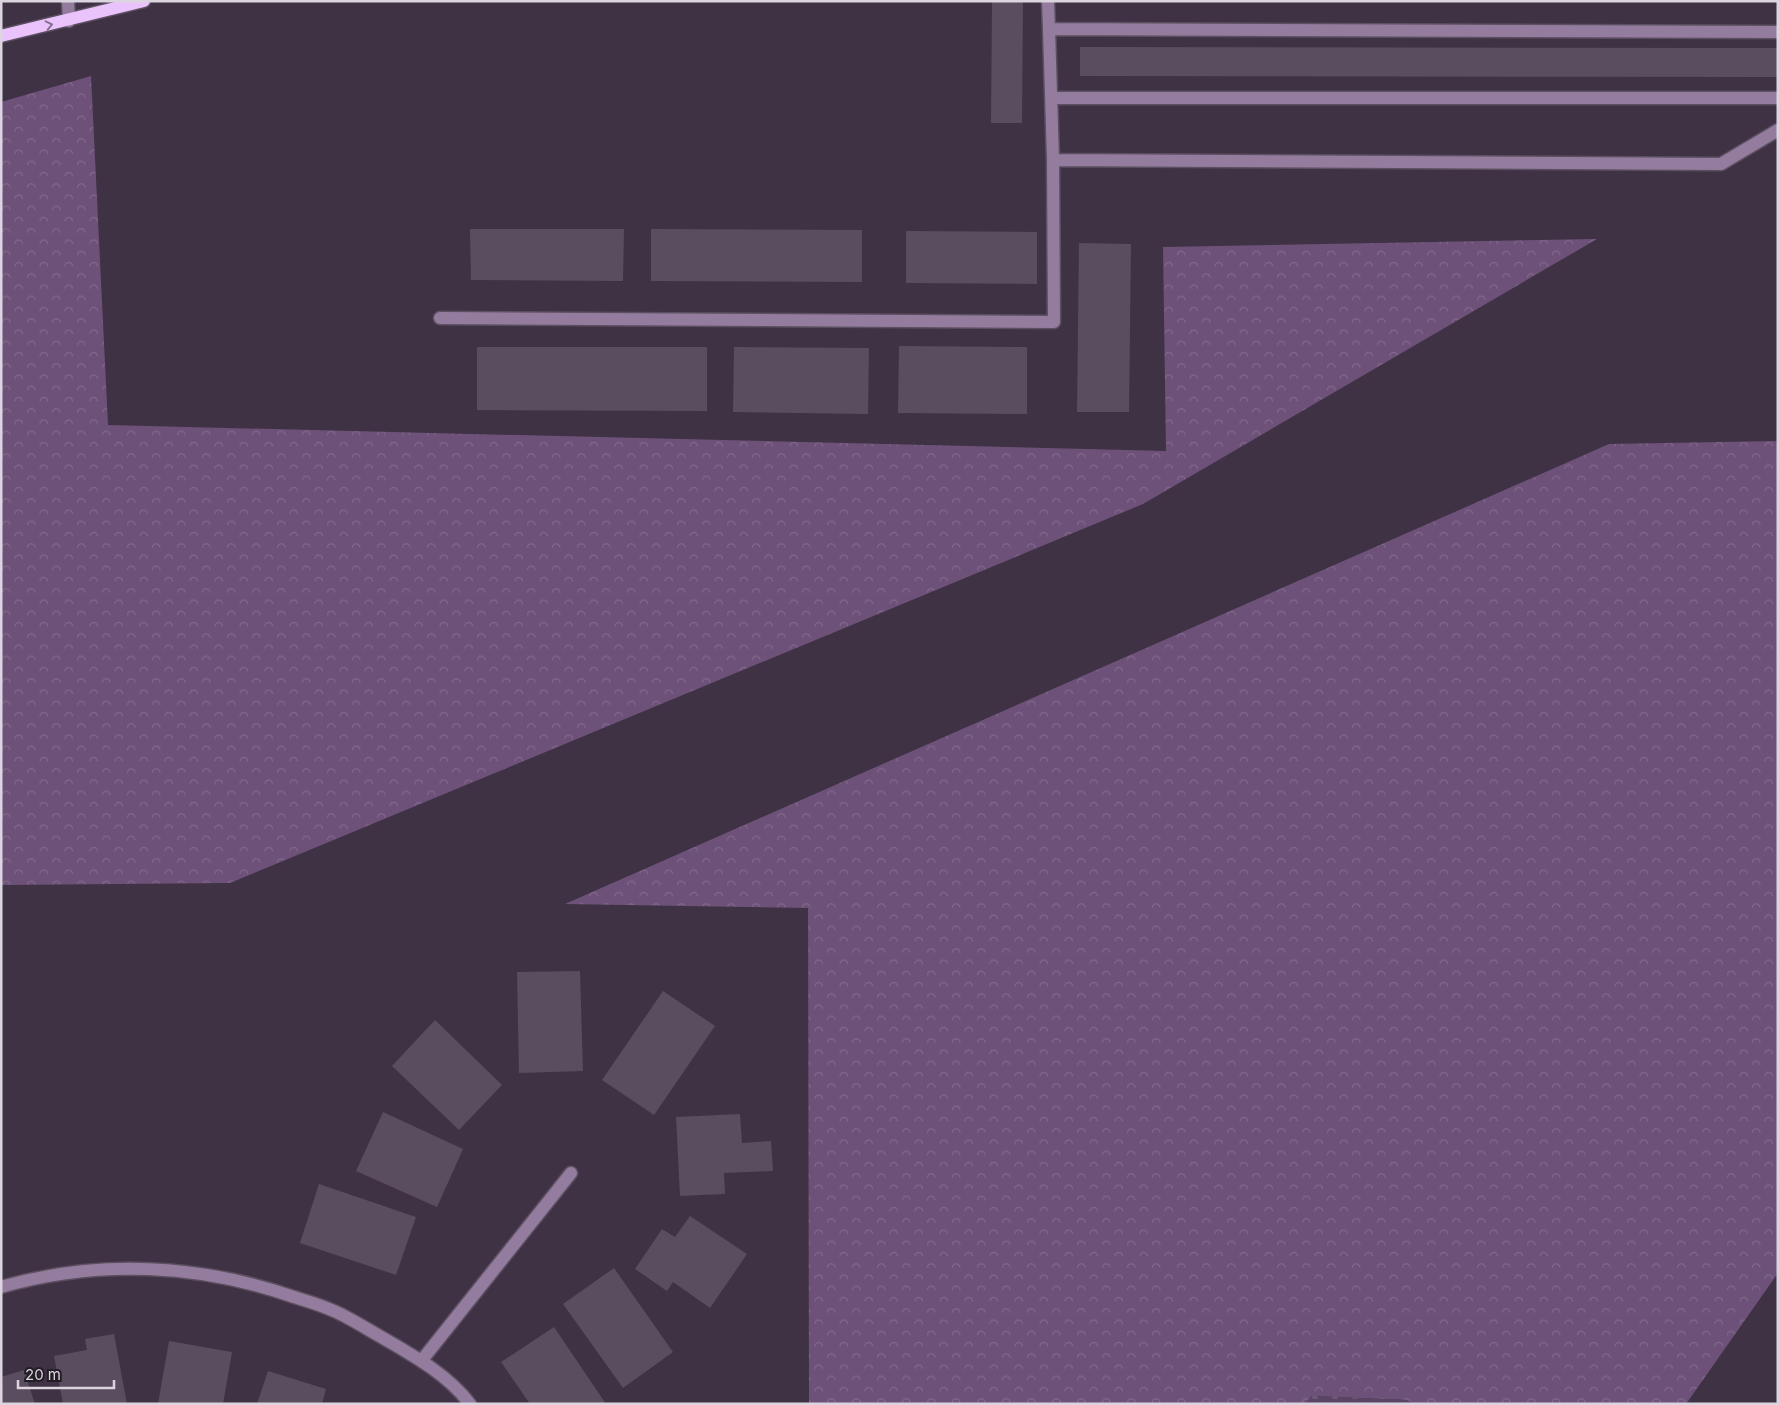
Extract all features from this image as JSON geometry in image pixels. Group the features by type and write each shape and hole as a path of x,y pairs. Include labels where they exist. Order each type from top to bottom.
{"main road":[{"path":"1,36 69,21 144,1"}],"street":[{"path":"68,1 69,21"},
{"path":"440,318 1054,322 1053,160 1048,1"},
{"path":"1048,29 1778,32"},
{"path":"1051,98 1778,98"},
{"path":"1053,160 1722,164 1778,130"},
{"path":"422,1360 571,1173"},
{"path":"1,1287 26,1280 90,1270 144,1267 205,1273 262,1285 333,1310 422,1360 464,1396 470,1404"}],"green space":[{"path":"91,76 108,425 1166,451 1163,247 1597,239 1143,504 230,883 1,885 1,102"},
{"path":"1778,441 1778,1273 1686,1404 1413,1404 1407,1400 1312,1396 1305,1404 809,1404 808,908 565,904 1609,444"},
{"path":"1311,1396 1407,1400 1413,1404 1305,1404"}],"building":[{"path":"992,1 1023,1 1022,123 991,123"},
{"path":"1080,47 1778,48 1778,77 1080,76"},
{"path":"470,229 624,229 623,281 471,280"},
{"path":"651,229 862,230 862,282 651,281"},
{"path":"906,231 1037,232 1037,284 906,283"},
{"path":"1079,243 1131,244 1129,412 1077,412"},
{"path":"899,346 1027,347 1027,414 898,413"},
{"path":"477,347 707,347 707,411 477,410"},
{"path":"734,347 869,348 868,414 733,412"},
{"path":"580,971 583,1071 519,1073 517,972"},
{"path":"663,991 715,1026 654,1115 602,1080"},
{"path":"435,1020 502,1085 459,1130 392,1066"},
{"path":"383,1112 463,1149 437,1207 356,1171"},
{"path":"740,1114 742,1143 771,1141 773,1171 724,1173 725,1194 680,1196 676,1117"},
{"path":"319,1184 416,1217 396,1275 300,1243"},
{"path":"690,1216 747,1254 710,1308 673,1282 667,1291 635,1269 662,1229 675,1237"},
{"path":"614,1268 673,1352 623,1388 563,1304"},
{"path":"554,1327 606,1404 530,1404 501,1362"},
{"path":"114,1334 127,1404 63,1404 54,1356 87,1350 85,1339"},
{"path":"169,1341 232,1352 223,1404 158,1404"},
{"path":"24,1370 35,1404 1,1404 1,1377"},
{"path":"268,1371 326,1389 322,1404 257,1404"}]}
